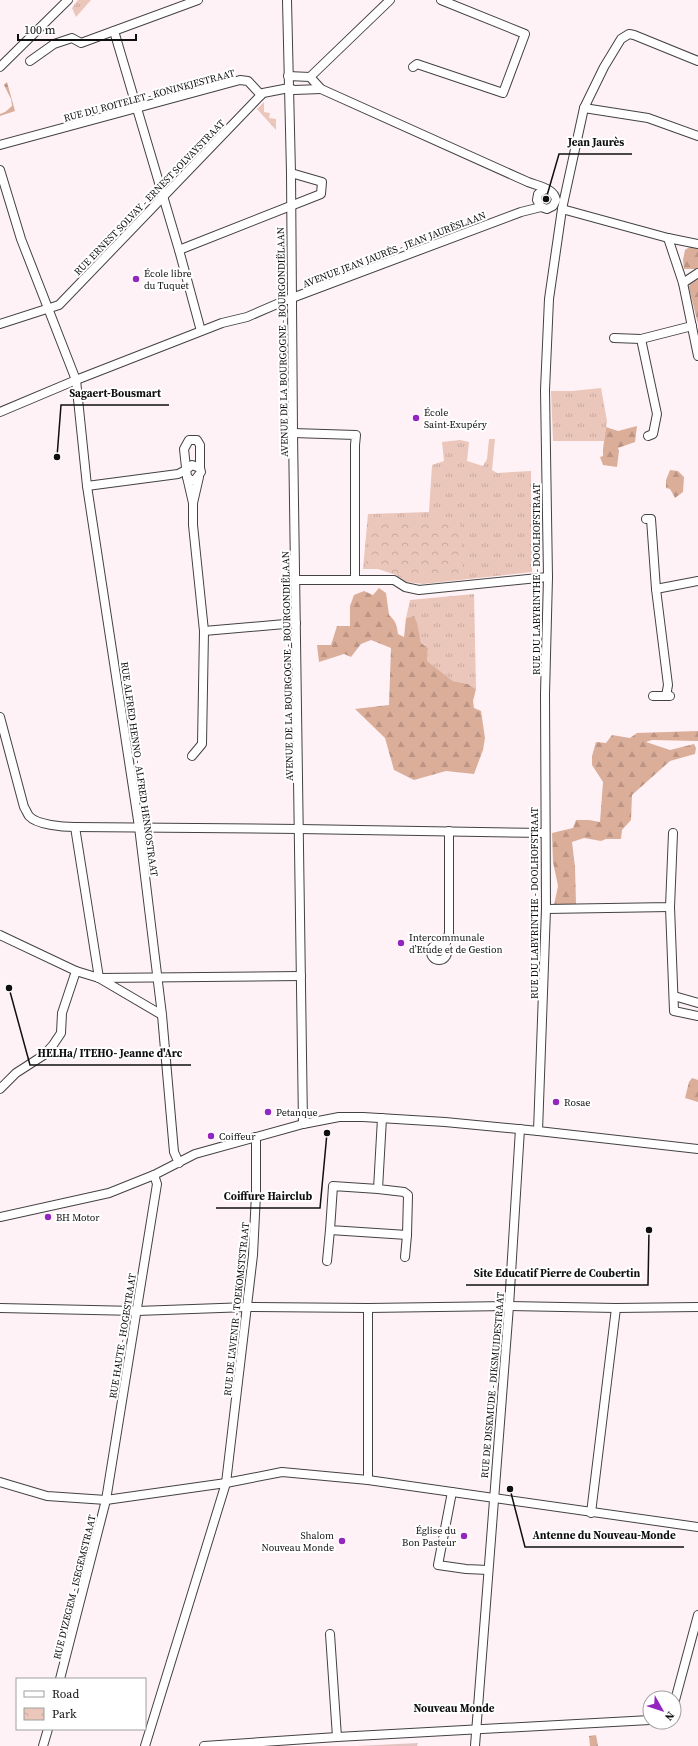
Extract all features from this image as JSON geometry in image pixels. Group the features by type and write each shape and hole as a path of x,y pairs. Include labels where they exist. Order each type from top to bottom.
{"street":[{"path":"0,67 68,0"},
{"path":"30,61 54,44 72,38 81,43 198,0"},
{"name":"AVENUE DE LA BOURGOGNE - BOURGONDIËLAAN","path":"287,0 291,173 291,298 294,356 293,434 303,1124"},
{"path":"310,77 390,0"},
{"path":"413,67 417,64 503,93 526,34 441,0"},
{"path":"114,31 179,250 201,331"},
{"name":"RUE DU LABYRINTHE - DOOLHOFSTRAAT","path":"538,1131 546,909 545,694 548,577 545,390 549,299 561,207 584,108 604,67 621,39 626,35 634,35 698,61"},
{"path":"288,76 310,77 321,89 553,192 561,207"},
{"name":"RUE DU ROITELET - KONINKJESTRAAT","path":"0,146 240,80 248,81 261,95"},
{"path":"261,95 268,91 289,88 294,90 321,89"},
{"name":"RUE ERNEST SOLVAY - ERNEST SOLVAYSTRAAT","path":"0,324 59,305 261,95"},
{"path":"584,108 648,118 698,136"},
{"name":"RUE ALFRED HENNO - ALFRED HENNOSTRAAT","path":"0,170 21,239 76,380 87,486 140,827 162,1015 174,1150 178,1163"},
{"path":"179,250 290,208 321,194 322,182 291,173"},
{"path":"541,207 537,203 537,197 540,192 545,189"},
{"name":"AVENUE JEAN JAURÈS - JEAN JAURÈSLAAN","path":"0,412 76,380 201,331 222,323 247,317 291,298 520,212 541,207 551,208"},
{"path":"551,208 561,207"},
{"path":"551,208 561,207 668,238 698,244"},
{"path":"668,238 683,283 698,356"},
{"path":"683,283 698,273"},
{"path":"614,338 641,339 692,326"},
{"path":"641,339 657,414 653,434 648,436"},
{"path":"293,434 356,435 355,579"},
{"path":"192,756 202,744 204,631 193,525 193,503 184,449 189,440 197,440 200,445 201,472 193,503"},
{"path":"187,474 192,465 200,468"},
{"path":"87,486 187,474"},
{"path":"187,474 191,480 195,480 199,477"},
{"path":"646,519 651,519 656,589 668,685 668,696 653,696"},
{"path":"296,580 394,580 405,587 419,590 548,577"},
{"path":"656,589 698,581"},
{"path":"204,631 296,623"},
{"path":"0,717 24,807 29,816 46,824 75,827 545,833"},
{"path":"75,827 99,978"},
{"path":"445,946 449,933 449,832"},
{"path":"673,833 670,907 674,1011 698,1016"},
{"path":"546,909 670,907"},
{"path":"0,935 76,971 99,978 162,1015"},
{"path":"0,1089 16,1073 44,1055 61,1033 62,1012 76,971"},
{"path":"99,978 301,976"},
{"path":"674,996 698,1003"},
{"path":"0,1217 109,1193 154,1175 195,1154 303,1124 339,1117 382,1118 520,1129 698,1149"},
{"path":"378,1189 382,1118"},
{"name":"RUE DE DISKMUDE - DIKSMUIDESTRAAT","path":"475,1746 475,1730 509,1306 520,1129"},
{"name":"RUE DE L'AVENIR - TOEKOMSTSTRAAT","path":"145,1746 226,1483 248,1307 256,1202 256,1137"},
{"name":"RUE HAUTE - HOGESTRAAT","path":"106,1500 157,1184 154,1175"},
{"path":"327,1261 334,1186 404,1192 408,1195 405,1258"},
{"path":"330,1230 407,1235"},
{"path":"0,1308 136,1311 248,1307 698,1307"},
{"path":"368,1308 368,1480"},
{"path":"591,1513 616,1308"},
{"path":"0,1482 47,1496 106,1500 226,1483 282,1472 368,1480 591,1513 698,1527"},
{"path":"452,1492 438,1565 488,1570"},
{"name":"RUE D'IZEGEM - ISEGEMSTRAAT","path":"60,1678 106,1500"},
{"path":"678,1690 696,1630 698,1615"},
{"path":"330,1634 337,1737"},
{"path":"204,1746 337,1737 642,1720"},
{"path":"43,1746 48,1730"}],"green space":[{"path":"78,0 91,0 76,17 72,8"},
{"path":"7,82 15,111 0,116 0,114 12,106 11,99 4,85"},
{"path":"264,102 264,112 270,113 269,118 276,119 276,130 257,109"},
{"path":"544,194 548,194 550,195 550,203 544,204 541,201 541,197"},
{"path":"691,246 698,248 698,269 684,269 683,260 685,250"},
{"path":"698,276 698,324 689,288 691,280"},
{"path":"601,388 607,421 604,441 553,441 551,391 572,391"},
{"path":"637,426 635,442 618,448 617,467 603,465 600,457 603,456 606,427 618,431"},
{"path":"489,439 495,439 492,470 497,473 531,471 532,572 423,584 406,582 396,575 378,569 363,569 368,514 429,512 432,465 444,461 442,442 460,440 469,442 467,461 483,466 487,459"},
{"path":"670,470 678,471 684,477 683,492 675,498 670,489 666,488 666,480"},
{"path":"460,521 463,577 409,579 378,568 365,567 371,524"},
{"path":"379,588 386,593 389,615 396,624 398,634 404,637 406,618 414,616 421,643 428,648 427,661 453,681 468,684 476,689 473,701 474,708 481,711 485,738 483,750 474,774 446,771 414,780 394,770 385,738 355,709 389,705 391,648 371,640 361,644 351,657 344,654 319,662 317,645 331,645 337,626 350,626 350,606 354,595 364,591 373,595"},
{"path":"474,594 476,689 468,684 453,681 427,661 428,648 421,643 413,616 406,618 410,600"},
{"path":"698,731 698,741 652,740 646,742 670,750 694,744 696,748 695,754 670,761 632,795 631,820 622,830 621,839 606,839 601,841 584,838 572,842 575,867 576,904 554,905 558,886 553,862 552,833 573,828 576,820 600,822 603,782 592,765 592,756 596,742 606,743 612,735 630,738 637,733"},
{"path":"692,1078 698,1080 698,1102 685,1098 689,1082"},
{"path":"596,1735 598,1746 590,1746 589,1736"},
{"path":"418,1743 417,1746 356,1746"}],"place":[{"name":"Jean Jaurès","path":"546,199"},
{"name":"École libre du Tuquet","path":"136,279"},
{"name":"École Saint-Exupéry","path":"416,418"},
{"name":"Sagaert-Bousmart","path":"57,457"},
{"name":"Intercommunale d’Etude et de Gestion","path":"401,943"},
{"name":"HELHa/ ITEHO- Jeanne d'Arc","path":"9,988"},
{"name":"Rosae","path":"556,1102"},
{"name":"Petanque","path":"268,1112"},
{"name":"Coiffure Hairclub","path":"327,1133"},
{"name":"Coiffeur","path":"211,1136"},
{"name":"BH Motor","path":"48,1217"},
{"name":"Site Educatif Pierre de Coubertin","path":"649,1230"},
{"name":"Antenne du Nouveau-Monde","path":"510,1489"},
{"name":"Église du Bon Pasteur","path":"464,1536"},
{"name":"Shalom Nouveau Monde","path":"342,1541"}],"district":[{"name":"Nouveau Monde","path":"454,1708"}]}
